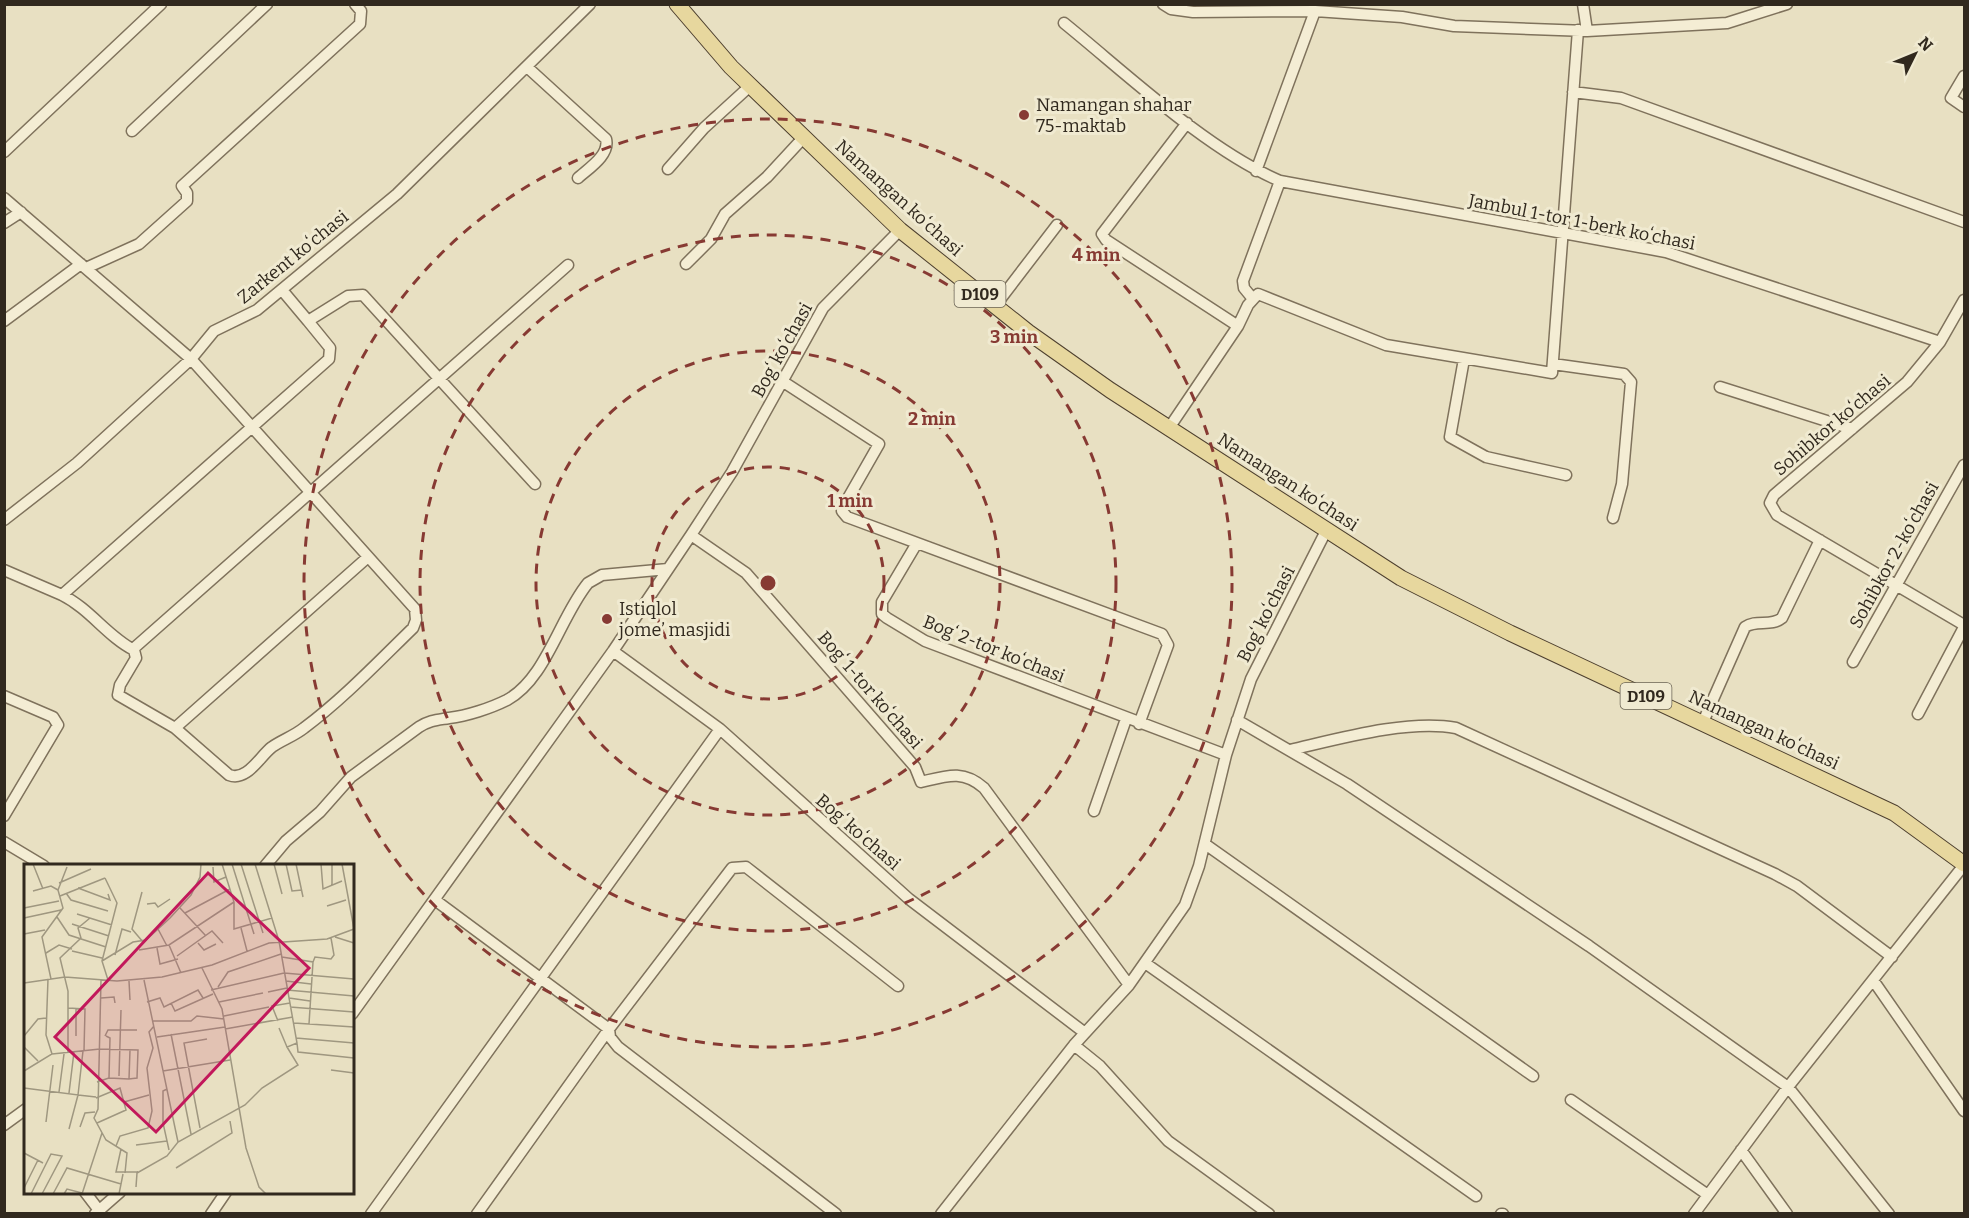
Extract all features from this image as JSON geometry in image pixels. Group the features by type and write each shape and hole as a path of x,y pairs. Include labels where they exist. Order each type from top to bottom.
{"main road":[{"name":"Namangan koʻchasi","path":"678,5 750,86 900,230 1037,339 1169,428 1401,578 1510,633 1894,813 1965,865"}],"street":[{"path":"4,152 161,4"},
{"path":"132,131 267,4"},
{"path":"4,321 84,266 139,244 187,201 187,193 182,186 360,24 361,11 355,4"},
{"name":"Zarkent koʻchasi","path":"4,520 78,463 191,359 214,331 257,310 397,194 590,4"},
{"path":"1163,4 1171,9 1194,12 1315,11 1402,17 1454,27 1583,30 1727,23 1787,4"},
{"path":"1169,428 1238,326 1253,299 1260,295 1386,345 1551,374 1573,92 1583,30 1583,4"},
{"path":"1064,23 1187,123 1256,171 1315,11"},
{"path":"527,67 606,140 606,150 578,178"},
{"path":"1965,76 1951,98 1965,107"},
{"path":"668,170 704,128 750,86"},
{"path":"1573,92 1621,98 1965,222"},
{"path":"1187,123 1101,234 1106,240 1238,326"},
{"path":"686,264 711,239 725,214 767,177 804,137"},
{"name":"Jambul 1-tor 1-berk koʻchasi","path":"1256,171 1280,182 1685,257 1941,342"},
{"path":"1253,299 1244,288 1243,281 1280,182"},
{"path":"4,198 191,359 414,609 416,620 413,628 332,704 303,729 269,749 239,777 229,775 175,728 118,695 120,686 136,658 133,649 123,645 84,608 62,595 4,570"},
{"path":"4,223 21,212"},
{"path":"995,306 1057,225"},
{"name":"Bogʻ koʻchasi","path":"354,1011 613,651 692,535 732,472 823,308 900,230"},
{"path":"133,649 568,265"},
{"path":"62,595 329,359 330,348 282,290"},
{"path":"308,321 348,296 363,295 535,484"},
{"name":"Sohibkor koʻchasi","path":"1965,300 1941,342 1907,382 1774,495 1770,503 1778,515 1965,626"},
{"path":"1464,359 1450,437 1486,457 1566,475"},
{"path":"1553,364 1624,374 1631,382 1622,484 1613,518"},
{"path":"782,381 879,444 843,507 844,514 1162,634 1168,645 1138,724"},
{"path":"1720,387 1852,429"},
{"name":"Sohibkor 2-koʻchasi","path":"1853,662 1965,465"},
{"name":"Bogʻ koʻchasi","path":"941,1214 1074,1045 1129,985 1185,905 1205,844 1226,755 1251,679 1327,529"},
{"name":"Bogʻ 1-tor koʻchasi","path":"692,535 746,573 915,767 921,782 955,774 968,777 984,788 1129,985"},
{"path":"1703,722 1745,627 1750,623 1777,622 1782,618 1820,540"},
{"name":"Bogʻ 2-tor koʻchasi","path":"918,543 882,602 882,614 887,618 925,641 1138,724 1226,755"},
{"path":"175,728 368,557"},
{"path":"267,864 286,841 320,812 351,777 419,727 436,719 451,718 501,703 518,693 534,675 588,583 602,575 668,569"},
{"path":"1918,714 1965,626"},
{"name":"Bogʻ koʻchasi","path":"613,651 720,729 909,899 1085,1033"},
{"path":"4,696 53,717 58,723 4,816"},
{"path":"1094,812 1126,719"},
{"path":"1237,720 1347,784 1589,946 1788,1087 1889,1214"},
{"path":"1290,750 1362,733 1426,726 1456,728 1775,874 1797,886 1892,957"},
{"path":"371,1214 720,729"},
{"path":"4,842 41,864"},
{"path":"1205,844 1533,1076"},
{"path":"477,1214 609,1029 728,873 741,865 898,986"},
{"path":"1695,1213 1788,1087 1965,865"},
{"path":"435,900 609,1029 610,1036 618,1047 836,1214"},
{"path":"1146,963 1476,1196"},
{"path":"1874,980 1965,1111"},
{"path":"1074,1045 1100,1066 1167,1141 1269,1214"},
{"path":"1571,1100 1708,1195"},
{"path":"4,1125 24,1111"},
{"path":"1741,1150 1787,1214"},
{"path":"86,1194 97,1211 118,1194"},
{"path":"211,1214 225,1194"}],"place":[{"name":"Namangan shahar 75-maktab","path":"1024,115"},
{"name":"Istiqlol jome’ masjidi","path":"607,619"}]}
